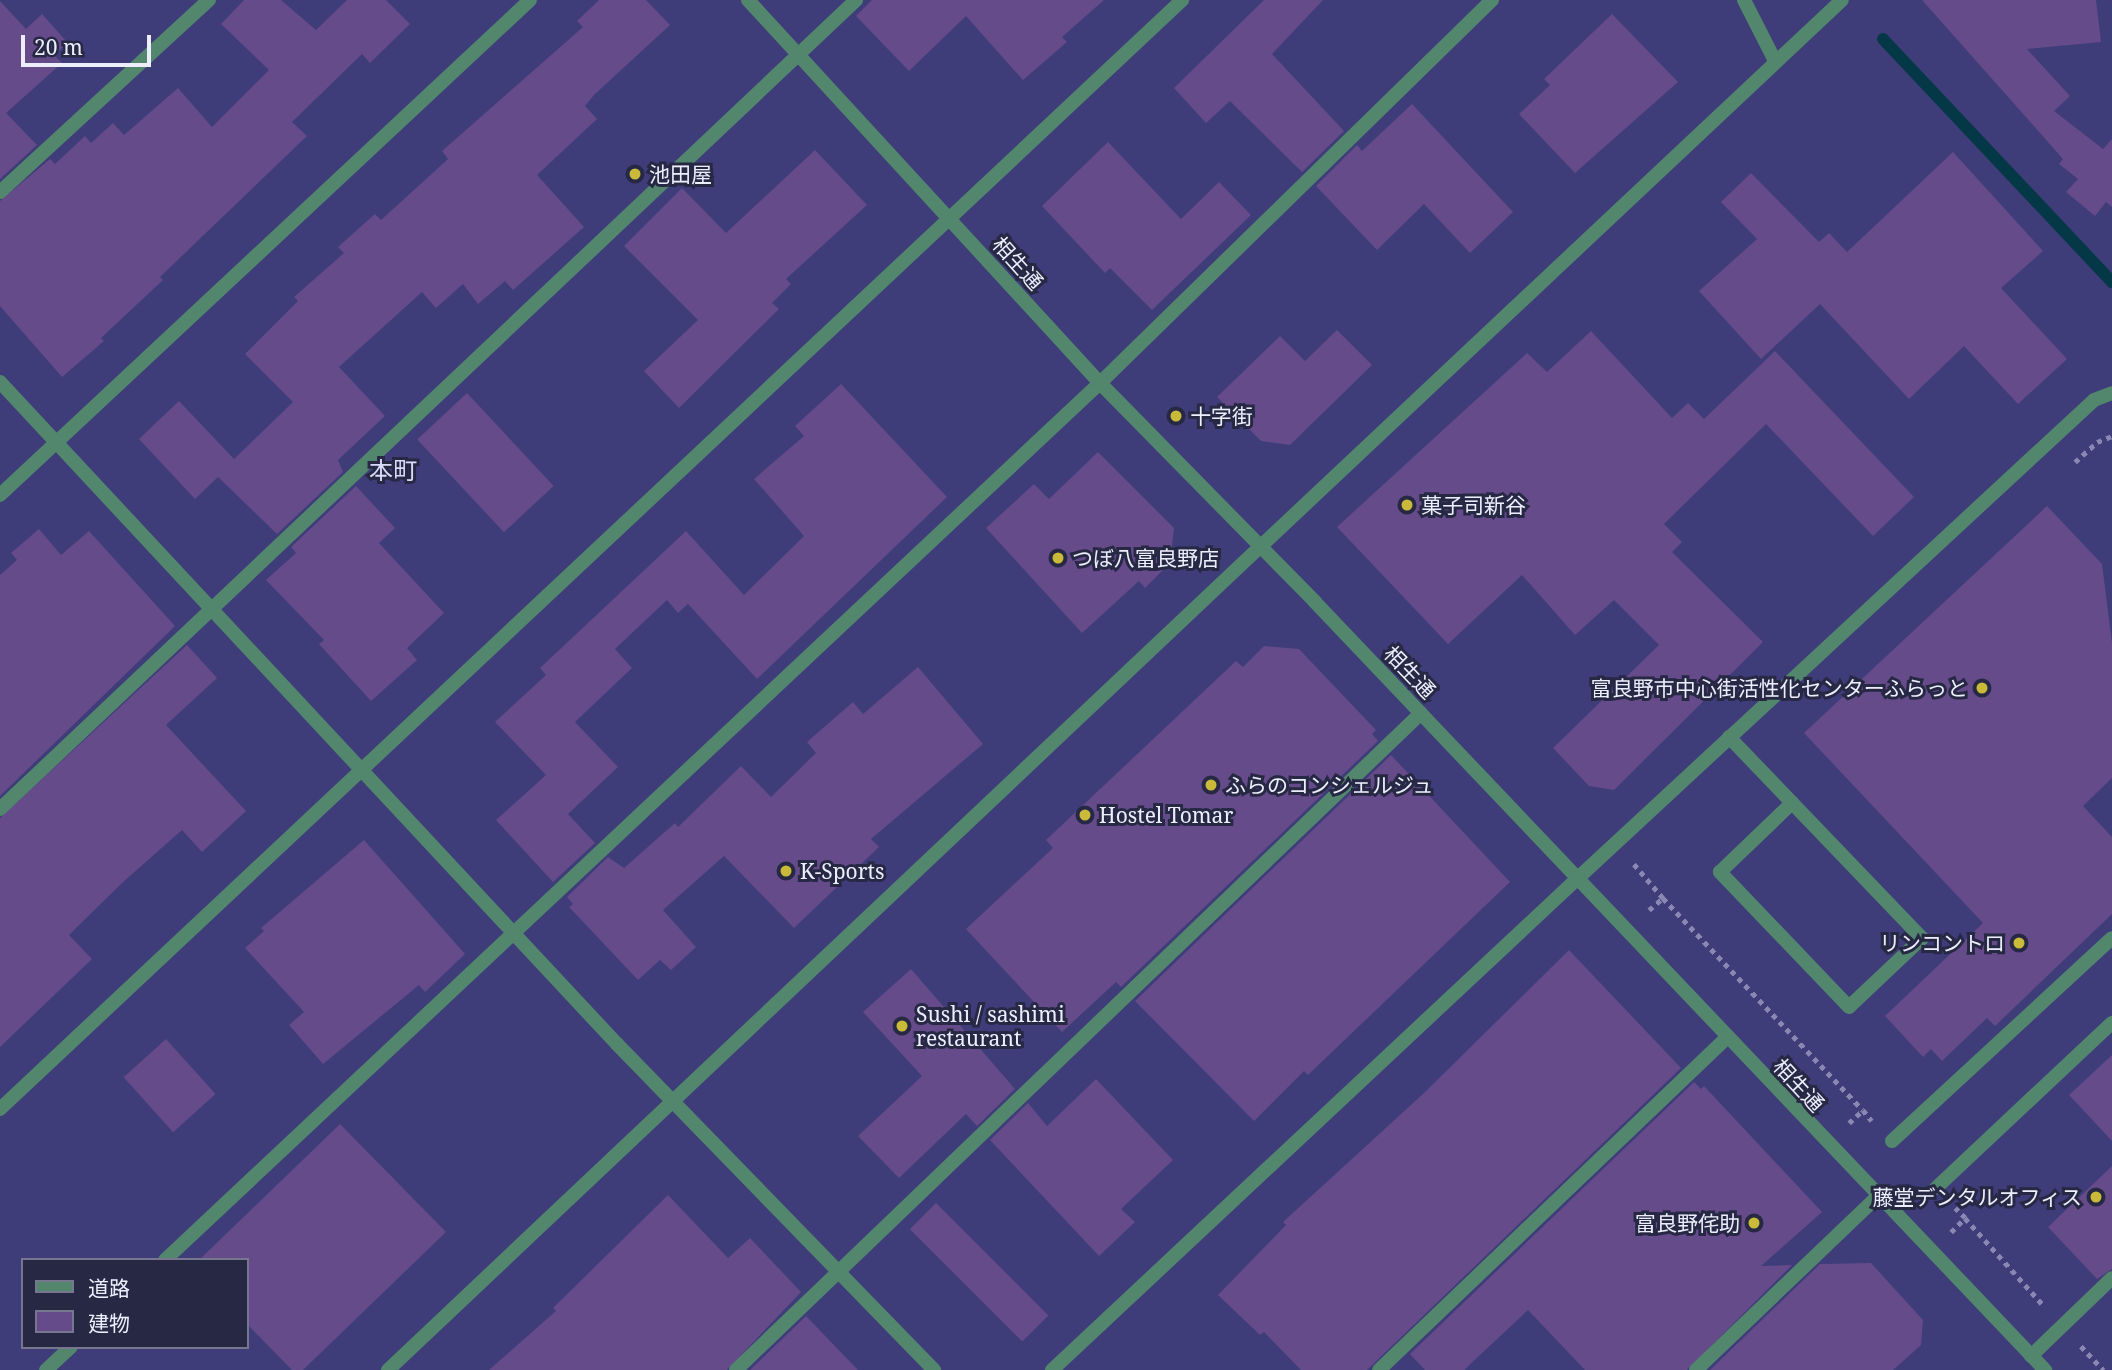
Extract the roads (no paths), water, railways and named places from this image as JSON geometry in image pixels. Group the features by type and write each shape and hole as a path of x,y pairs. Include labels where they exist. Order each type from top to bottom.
{"street":[{"path":"0,192 209,0"},
{"path":"0,495 530,0"},
{"name":"相生通","path":"748,0 1100,383 1421,713 1827,1145 2045,1370"},
{"path":"0,809 216,610 856,0"},
{"path":"0,1109 365,770 1182,0"},
{"path":"167,1258 518,933 1100,383 1492,0"},
{"path":"1744,0 1774,59"},
{"path":"388,1370 1774,59 1842,0"},
{"path":"0,382 673,1100 934,1370"},
{"path":"1052,1370 1616,842 2094,400 2112,393"},
{"path":"736,1370 1421,713"},
{"path":"1729,737 1922,938 1849,1007 1720,872 1792,803"},
{"path":"1892,1141 2112,938"},
{"path":"1936,1188 2112,1023"},
{"path":"1379,1370 1726,1038"},
{"path":"1696,1370 1877,1197"},
{"path":"2031,1356 2112,1278"},
{"path":"46,1370 69,1349"}],"waterway":[{"path":"1883,39 2112,282"}],"place":[{"name":"池田屋","path":"635,174"},
{"name":"十字街","path":"1176,416"},
{"name":"菓子司新谷","path":"1407,505"},
{"name":"つぼ八富良野店","path":"1058,558"},
{"name":"富良野市中心街活性化センターふらっと","path":"1982,688"},
{"name":"ふらのコンシェルジュ","path":"1211,785"},
{"name":"Hostel Tomar","path":"1085,815"},
{"name":"K-Sports","path":"786,871"},
{"name":"リンコントロ","path":"2019,943"},
{"name":"Sushi / sashimi restaurant","path":"902,1026"},
{"name":"藤堂デンタルオフィス","path":"2096,1197"},
{"name":"富良野侘助","path":"1754,1223"}],"district":[{"name":"本町","path":"393,470"}]}
